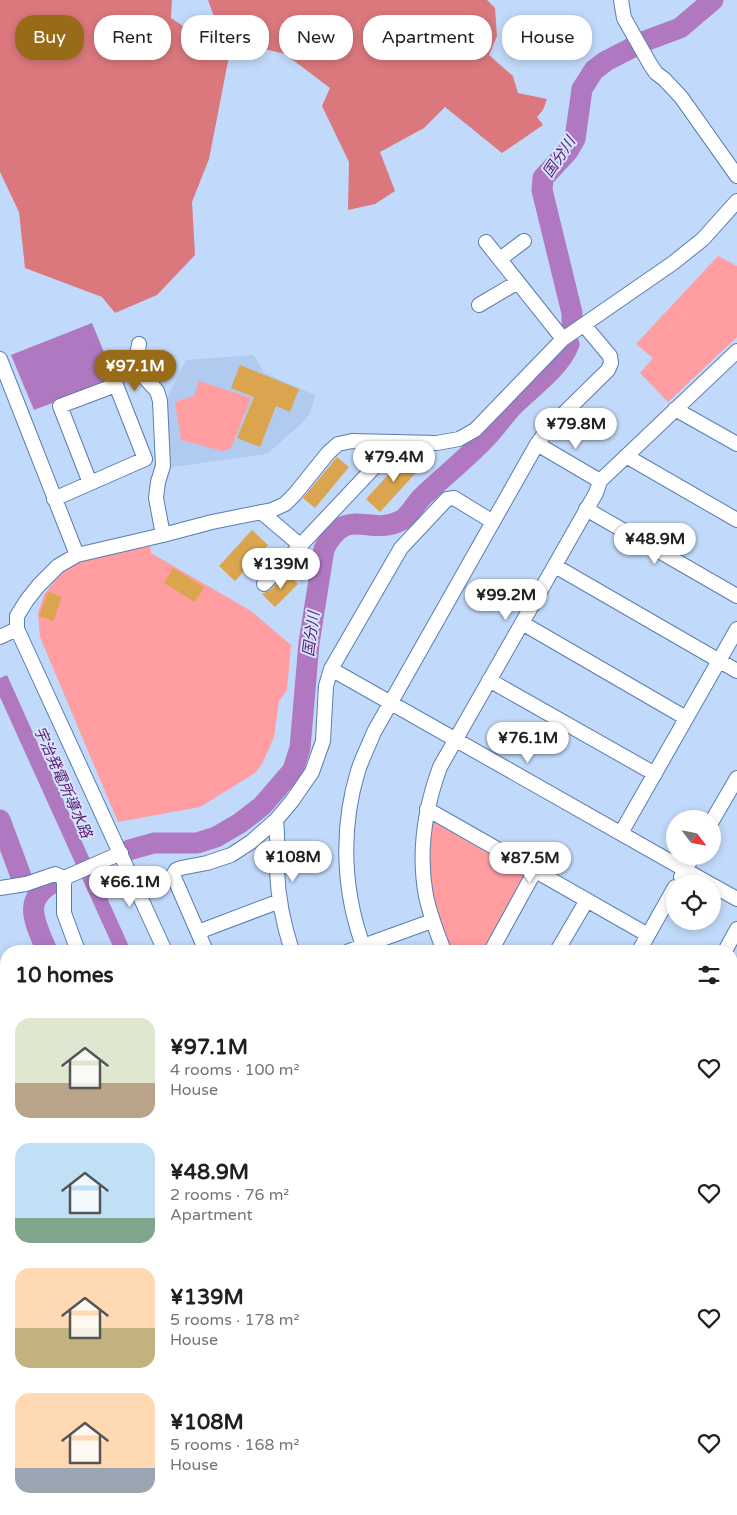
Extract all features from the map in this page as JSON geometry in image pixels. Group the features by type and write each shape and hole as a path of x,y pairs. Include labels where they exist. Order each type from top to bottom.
{"street":[{"path":"621,0 624,18 656,73 681,97 737,176"},
{"path":"161,945 121,853 17,629 17,616 27,600 58,566 77,555 212,522 272,510 285,504 328,453 338,444 352,441 437,443 459,439 475,430 563,339 673,263 703,239 737,201"},
{"path":"500,259 524,241"},
{"path":"486,242 563,339"},
{"path":"478,305 518,282"},
{"path":"363,945 351,904 346,838 358,770 374,732 537,444 548,429 608,370 611,363 610,356 584,325"},
{"path":"139,344 135,367 157,392 160,401 163,466 156,498 164,535"},
{"path":"442,945 432,921 423,876 423,846 427,809 440,767 596,493 600,481 675,409 731,365 737,351"},
{"path":"0,360 77,555"},
{"path":"54,499 145,459 116,385 60,406 90,483"},
{"path":"675,409 737,444"},
{"path":"264,584 397,443"},
{"path":"537,444 600,481"},
{"path":"626,456 737,520"},
{"path":"203,945 173,875 176,870 231,855 251,842 276,820 292,801 312,772 322,741 326,686 331,669 401,548 446,499 454,498 493,522"},
{"path":"586,509 737,596"},
{"path":"260,512 300,545"},
{"path":"555,566 737,670"},
{"path":"522,623 686,718"},
{"path":"0,637 17,629"},
{"path":"621,833 737,629"},
{"path":"331,669 694,875"},
{"path":"489,680 655,774"},
{"path":"718,810 737,778"},
{"path":"427,809 648,935"},
{"path":"276,820 278,840 277,871 280,901 291,945"},
{"path":"0,888 26,884 55,874 64,878 121,853"},
{"path":"682,875 688,865"},
{"path":"494,945 535,870"},
{"path":"64,878 64,914 76,945"},
{"path":"721,890 737,899"},
{"path":"561,945 587,900"},
{"path":"198,932 280,901"},
{"path":"642,945 666,903"},
{"path":"374,945 432,921"},
{"path":"728,945 737,929"}],"shaded area":[{"path":"0,0 172,0 171,18 181,25 181,60 228,60 209,159 192,202 195,255 157,295 115,313 102,297 25,268 19,212 0,172"},
{"path":"208,0 487,0 495,8 497,36 492,48 492,15 363,15 363,60 492,60 492,58 513,76 518,93 547,99 543,110 537,117 543,125 502,153 445,107 424,128 380,152 395,191 375,204 348,210 349,162 322,106 330,88 293,60 353,60 353,15 279,15 279,53 269,50 269,15 214,15"},
{"path":"718,256 737,266 737,337 668,402 640,373 653,358 636,344"},
{"path":"92,323 115,379 34,410 11,355"},
{"path":"254,355 264,373 315,395 310,413 302,423 267,454 166,468 165,402 186,360"},
{"path":"199,381 251,398 231,448 223,451 181,440 175,402 194,396"},
{"path":"150,545 151,553 251,611 291,645 287,690 279,701 274,737 262,764 255,773 200,807 118,822 40,637 38,613 44,595 56,579 73,563"},
{"name":"宇治発電所導水路","path":"7,675 128,945 112,945 0,697 0,678"},
{"path":"437,821 524,871 526,879 489,945 447,945 429,883 428,825"}],"building":[{"path":"240,365 299,389 290,412 276,406 260,447 237,438 254,397 231,388"},
{"path":"408,453 422,466 380,512 366,499"},
{"path":"337,457 349,467 315,508 303,498"},
{"path":"252,530 268,545 235,581 219,566"},
{"path":"173,568 204,587 195,602 164,583"},
{"path":"287,573 298,584 275,607 262,594 270,590"},
{"path":"48,592 62,597 53,621 39,616"}],"waterway":[{"name":"国分川","path":"572,323 572,313 542,190 543,178 568,151 575,139 582,89 594,70 606,61 645,41 680,28 713,0"},
{"name":"国分川","path":"129,850 154,843 197,843 216,837 240,823 262,806 293,770 300,748 309,643 324,549 333,535 351,524 390,525 405,518 422,497 485,439 513,406 552,369 565,353 569,344"},
{"path":"0,820 22,879"},
{"name":"国分川","path":"44,945 35,921 34,903 38,895 45,888 57,881"}]}
